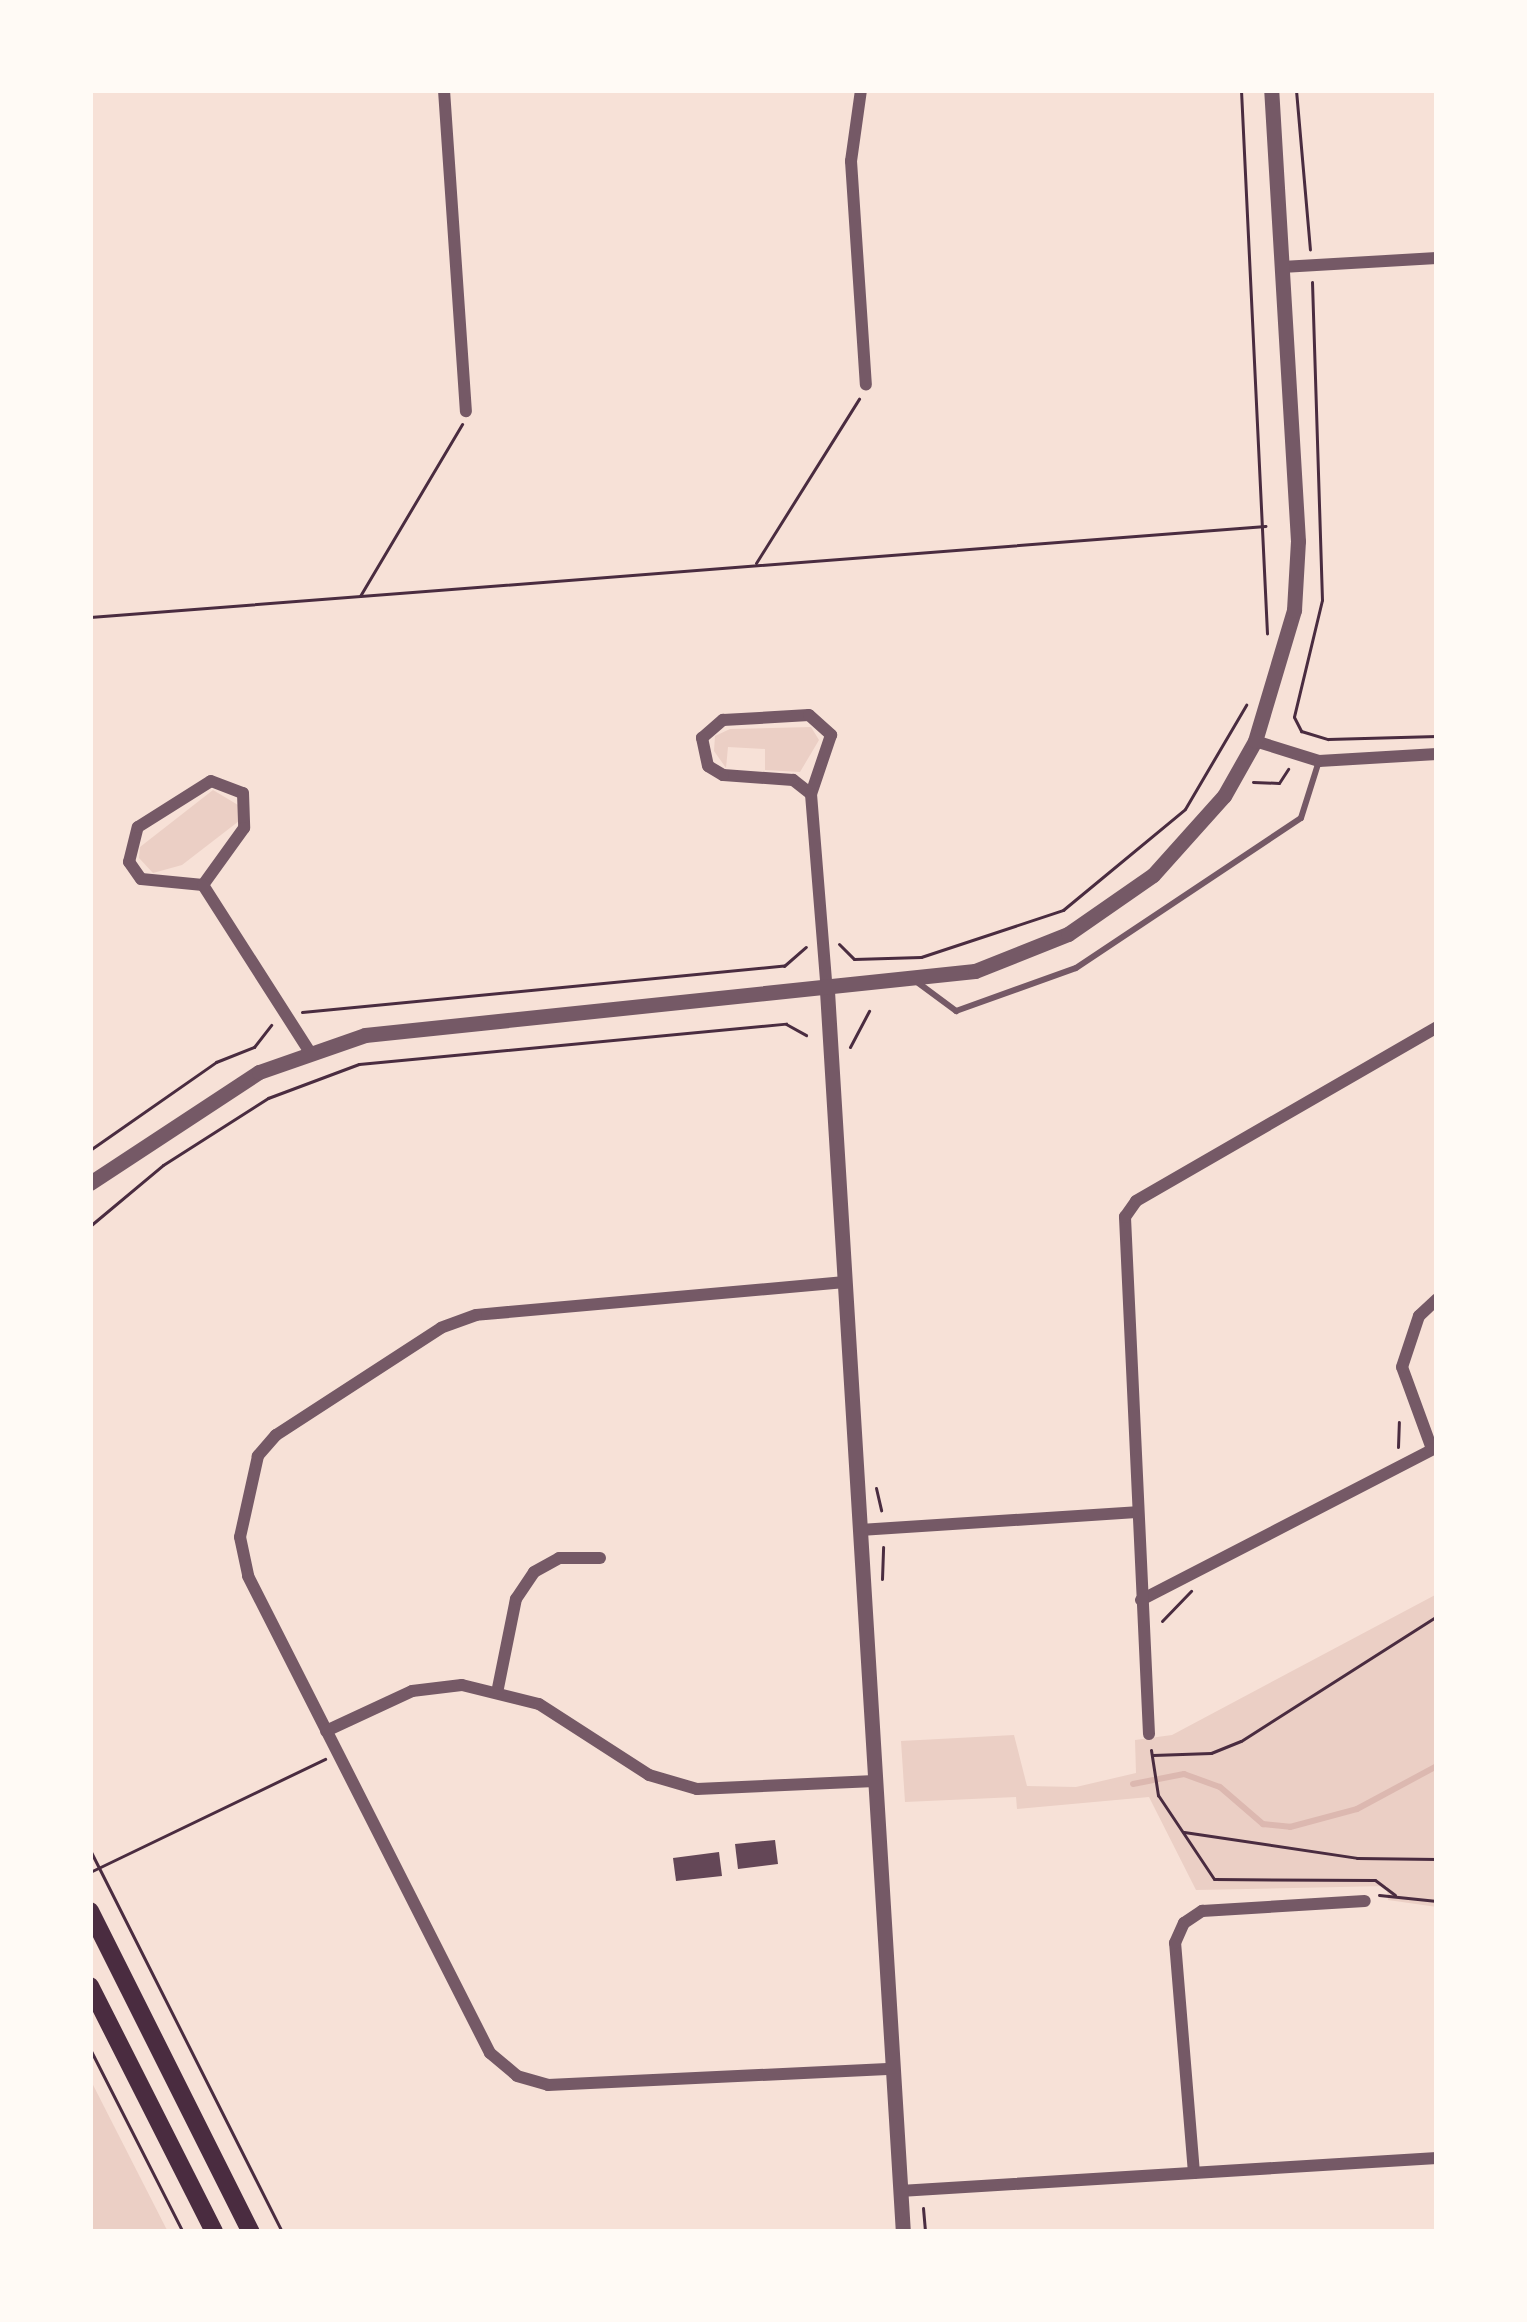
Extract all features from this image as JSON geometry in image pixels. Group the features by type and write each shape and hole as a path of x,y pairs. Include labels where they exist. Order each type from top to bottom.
{"main road":[{"path":"90,1911 251,2232"},
{"path":"90,1986 214,2232"}],"street":[{"path":"444,90 466,411"},
{"path":"861,90 851,161 866,384"},
{"path":"90,1183 144,1144 309,1051 420,1023 917,982 1030,951 1123,899 1178,852 1256,741 1294,610 1297,564 1271,90"},
{"path":"1282,267 1437,258"},
{"path":"812,794 793,780 723,775 708,766 702,738 723,720 809,715 824,722 831,735 812,794 903,2232"},
{"path":"1256,741 1318,761 1437,754"},
{"path":"232,784 250,814 203,885 141,879 129,862 130,840 195,788 232,784"},
{"path":"203,885 309,1051"},
{"path":"1149,1734 1125,1217 1136,1201 1437,1027"},
{"path":"90,1195 144,1144"},
{"path":"845,1282 476,1315 442,1328 276,1435 257,1456 240,1537 248,1576 490,2054 517,2076 548,2085 893,2069"},
{"path":"1141,1600 1435,1448 1402,1366 1419,1316 1437,1299"},
{"path":"860,1530 1136,1512"},
{"path":"498,1688 516,1598 534,1572 559,1558 601,1558"},
{"path":"326,1731 412,1691 498,1688 539,1705 649,1775 697,1790 875,1781"},
{"path":"1194,2173 1175,1943 1184,1923 1202,1911 1365,1901"},
{"path":"900,2191 1437,2158"}],"lane":[{"path":"917,982 956,1011 1076,968 1301,818 1318,761"}],"path":[{"path":"1241,90 1267,526 1265,642"},
{"path":"1217,757 1257,786 1279,783 1301,731 1294,710 1322,600 1311,266 1296,90"},
{"path":"755,565 853,419 866,384"},
{"path":"360,596 455,446 466,411"},
{"path":"90,617 1267,526"},
{"path":"90,1150 216,1062 254,1047 263,1027 288,1018 420,995 784,966 800,947 842,943 854,959 921,957 1063,910 1160,835 1217,757 1250,696"},
{"path":"1301,731 1328,739 1437,736"},
{"path":"90,1226 220,1127 268,1098 359,1064 765,1025 786,1024 806,1035"},
{"path":"1151,1755 1211,1754 1241,1741 1437,1616"},
{"path":"1149,1734 1158,1795 1214,1879 1229,1884 1375,1880 1395,1894 1437,1901"},
{"path":"90,1872 338,1753"},
{"path":"1183,1832 1357,1858 1437,1859"},
{"path":"90,1850 281,2232"},
{"path":"90,2049 183,2232"},
{"path":"923,2206 925,2232"}],"shaded area":[{"path":"811,727 819,740 800,772 765,770 765,749 728,747 726,768 714,751 715,736 730,729"},
{"path":"213,790 238,805 239,821 182,865 153,873 139,858 140,847"},
{"path":"1437,1594 1437,1907 1388,1900 1387,1886 1196,1890 1149,1797 1017,1809 1016,1797 905,1802 901,1741 1014,1735 1027,1786 1076,1787 1136,1773 1135,1740 1172,1735"},
{"path":"90,2079 168,2232 90,2232"}],"building":[{"path":"775,1840 778,1864 738,1869 735,1844"},
{"path":"719,1852 722,1876 676,1881 673,1858"}],"waterway":[{"path":"1133,1784 1184,1774 1220,1787 1263,1824 1290,1827 1357,1809 1437,1766"}]}
